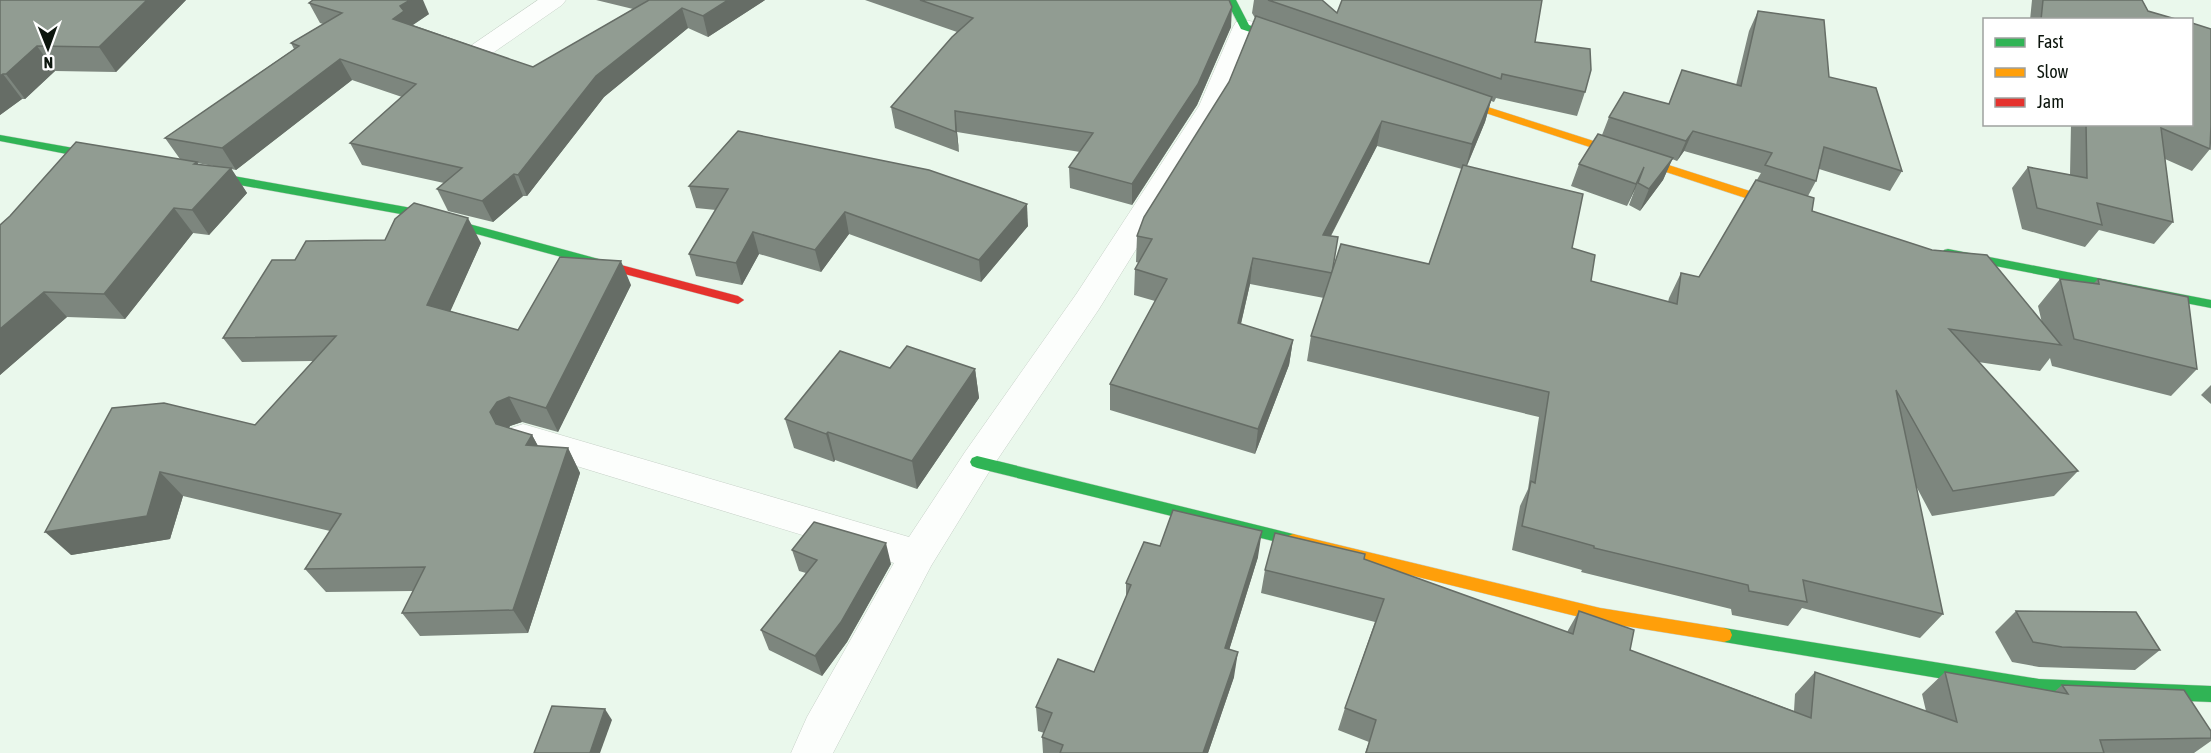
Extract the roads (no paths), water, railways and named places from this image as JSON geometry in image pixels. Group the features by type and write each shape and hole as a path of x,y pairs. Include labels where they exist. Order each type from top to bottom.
{"street":[{"path":"478,52 554,0"},
{"path":"812,753 918,555 977,462 1088,301 1212,106 1238,13 1311,50"},
{"path":"1431,92 1804,213"},
{"path":"0,138 128,161"},
{"path":"185,171 406,211 738,300"},
{"path":"1929,250 2211,304"},
{"path":"523,437 918,555"},
{"path":"977,462 1600,615 2039,687 2211,694"}]}
